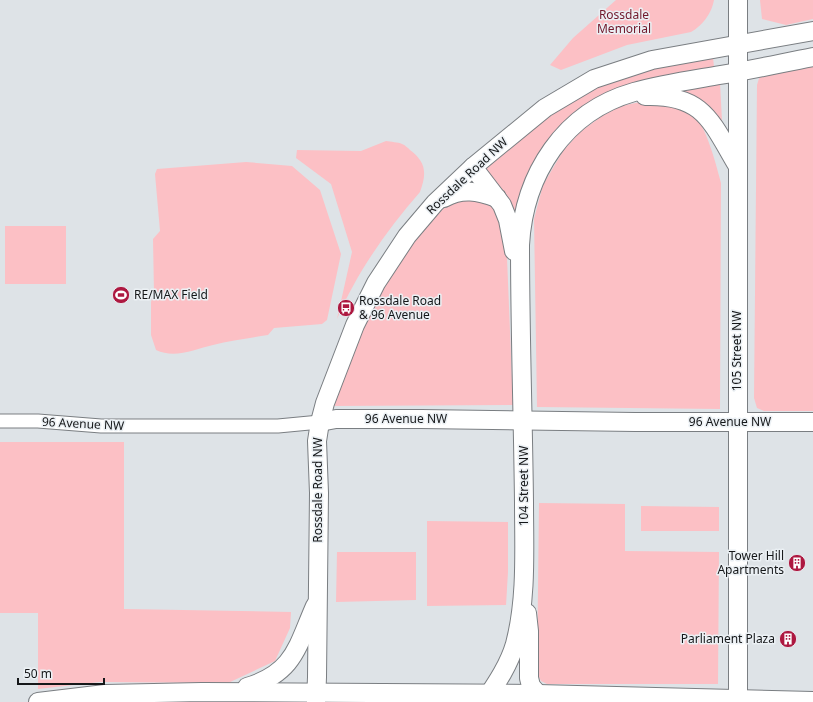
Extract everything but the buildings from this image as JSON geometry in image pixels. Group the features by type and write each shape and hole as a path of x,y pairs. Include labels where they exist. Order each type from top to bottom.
{"main road":[{"name":"105 Street NW","path":"738,0 738,700"},
{"name":"Rossdale Road NW","path":"316,697 319,493 317,441 320,422 325,404 355,325 376,283 407,236 435,203 473,167 545,108 594,79 652,60 813,31"},
{"path":"520,271 520,245 523,221 530,193 553,148 579,120 598,107 618,98 656,86 813,57"},
{"path":"618,98 666,96 680,99 695,106 714,125 737,165"},
{"path":"473,167 497,198 505,212 508,220 513,249 520,271"},
{"path":"435,203 449,196 467,191 483,193 497,198"},
{"name":"104 Street NW","path":"486,698 500,678 514,645 519,628 524,583 520,271"},
{"name":"96 Avenue NW","path":"320,422 336,419 737,423 813,422"},
{"path":"524,583 529,630 529,678 531,686 538,694"},
{"path":"233,692 271,678 286,666 296,650 318,597"},
{"path":"38,702 233,692 316,697 486,698 538,694 813,701"}],"street":[{"name":"96 Avenue NW","path":"0,421 38,421 101,426 278,426 320,422"}],"green space":[{"name":"Rossdale Memorial","path":"616,0 714,0 706,19 691,32 627,45 561,70 550,65 573,38"},
{"path":"760,0 813,0 813,19 786,25 762,19"},
{"path":"713,57 714,67 586,106 568,119 537,157 527,176 516,213 513,213 485,169 548,114 591,89 641,71"},
{"path":"813,66 813,411 764,411 757,408 754,398 757,85 760,75"},
{"path":"720,83 722,121 720,122 685,93 685,90"},
{"path":"645,101 656,101 674,105 694,115 699,121 707,137 721,183 720,409 537,407 534,219 543,185 563,151 580,132 602,116 621,106"},
{"path":"386,141 403,144 415,154 424,168 424,179 420,192 396,221 363,268 337,319 352,252 331,184 296,158 297,150 361,151"},
{"name":"RE/MAX Field","path":"246,162 292,166 320,190 341,254 327,320 322,324 274,328 268,335 227,342 185,352 170,354 156,350 151,335 151,302 154,293 153,239 160,231 155,174 157,169"},
{"path":"470,197 495,207 506,233 513,405 333,406 354,344 382,284 414,238 445,207"},
{"path":"5,226 66,226 66,284 5,284"},
{"path":"0,442 124,442 124,609 291,612 290,628 275,661 228,683 100,682 38,689 38,613 0,613"},
{"path":"539,503 625,504 625,551 719,552 718,684 547,684 541,681 537,673"},
{"path":"641,506 719,507 719,531 641,531"},
{"path":"427,521 508,522 508,572 506,605 427,606"},
{"path":"337,552 416,552 416,600 336,602"}],"place":[{"name":"RE/MAX Field","path":"121,295"},
{"name":"Rossdale Road & 96 Avenue","path":"346,308"},
{"name":"Tower Hill Apartments","path":"797,563"},
{"name":"Parliament Plaza","path":"788,639"}]}
